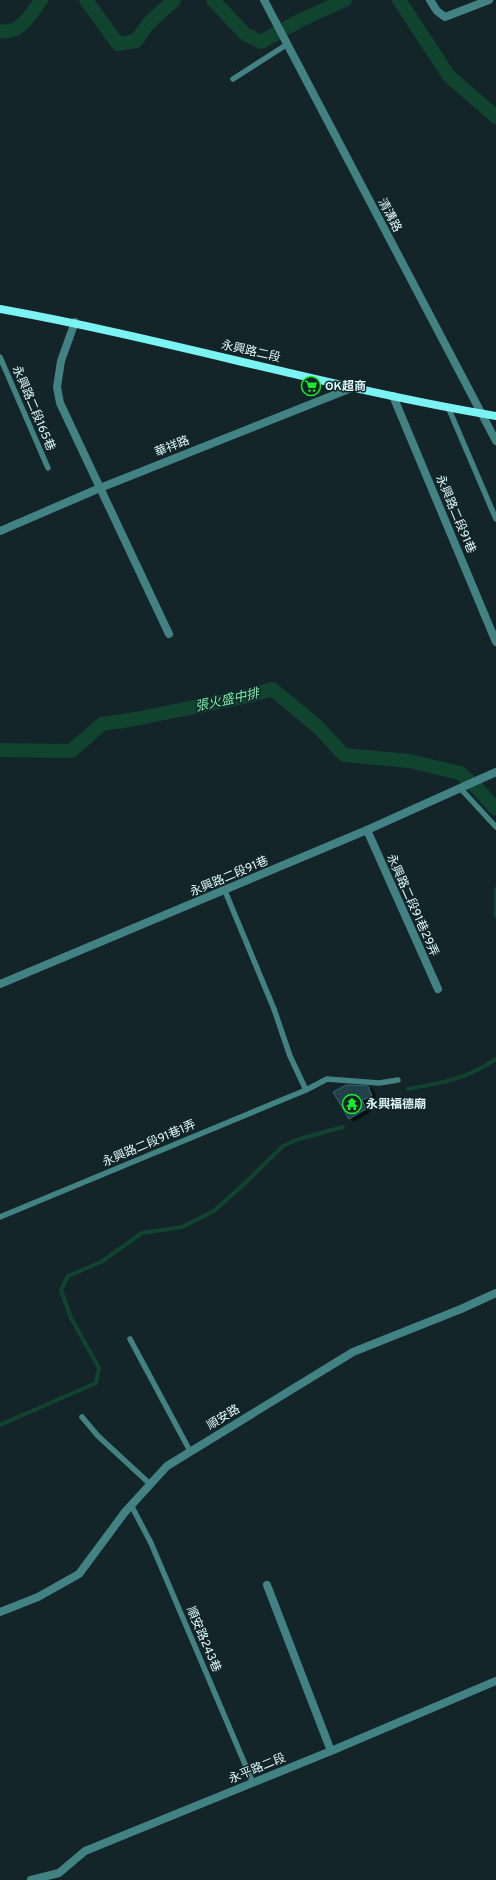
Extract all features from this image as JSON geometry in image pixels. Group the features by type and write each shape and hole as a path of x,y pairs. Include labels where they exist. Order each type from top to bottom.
{"street":[{"name":"清溝路","path":"264,0 284,41 496,440"},
{"path":"430,0 437,11 445,17 489,0"},
{"name":"永興路二段","path":"0,309 75,322 393,396 496,416"},
{"path":"75,322 61,361 57,387 60,403 169,634"},
{"name":"華祥路","path":"0,531 100,488 354,387"},
{"name":"永興路二段91巷","path":"393,396 496,642"},
{"name":"永興路二段91巷","path":"0,984 225,891 367,830 496,772"},
{"name":"永興路二段91巷29弄","path":"367,830 438,989"},
{"name":"順安路","path":"0,1612 38,1597 79,1574 131,1505 167,1466 190,1451 353,1352 461,1309 496,1293"},
{"path":"267,1585 331,1751"},
{"name":"永平路二段","path":"31,1880 60,1873 85,1851 331,1751 496,1681"}],"lane":[{"path":"234,79 284,41"},
{"name":"永興路二段165巷","path":"0,357 48,468"},
{"path":"448,407 496,519"},
{"path":"463,787 496,827"},
{"path":"225,891 274,1009 290,1056 306,1090"},
{"name":"永興路二段91巷1弄","path":"0,1218 306,1090 327,1079 379,1083 398,1080"},
{"path":"130,1339 190,1451"},
{"path":"82,1417 98,1436 150,1484"},
{"name":"順安路243巷","path":"131,1505 151,1543 253,1783"}],"building":[{"name":"永興福德廟","path":"346,1085 368,1086 372,1096 362,1100 366,1109 349,1119 333,1092"}],"waterway":[{"path":"0,31 13,30 19,27 29,17 41,0"},
{"path":"86,0 118,44 136,41 148,24 174,0"},
{"path":"213,0 245,34 261,42 301,20 345,0"},
{"path":"399,0 449,76 496,117"},
{"name":"張火盛中排","path":"0,750 71,751 102,724 130,720 249,696 272,689 317,726 344,755 409,761 460,773 476,787 496,809"},
{"path":"496,889 496,916"},
{"path":"408,1089 464,1076 496,1059"},
{"path":"0,1425 96,1383 99,1368 71,1318 61,1290 68,1276 101,1262 142,1233 182,1227 214,1211 283,1146 299,1139 343,1127"}],"place":[{"name":"OK超商","path":"311,386"},
{"name":"永興福德廟","path":"352,1104"}]}
